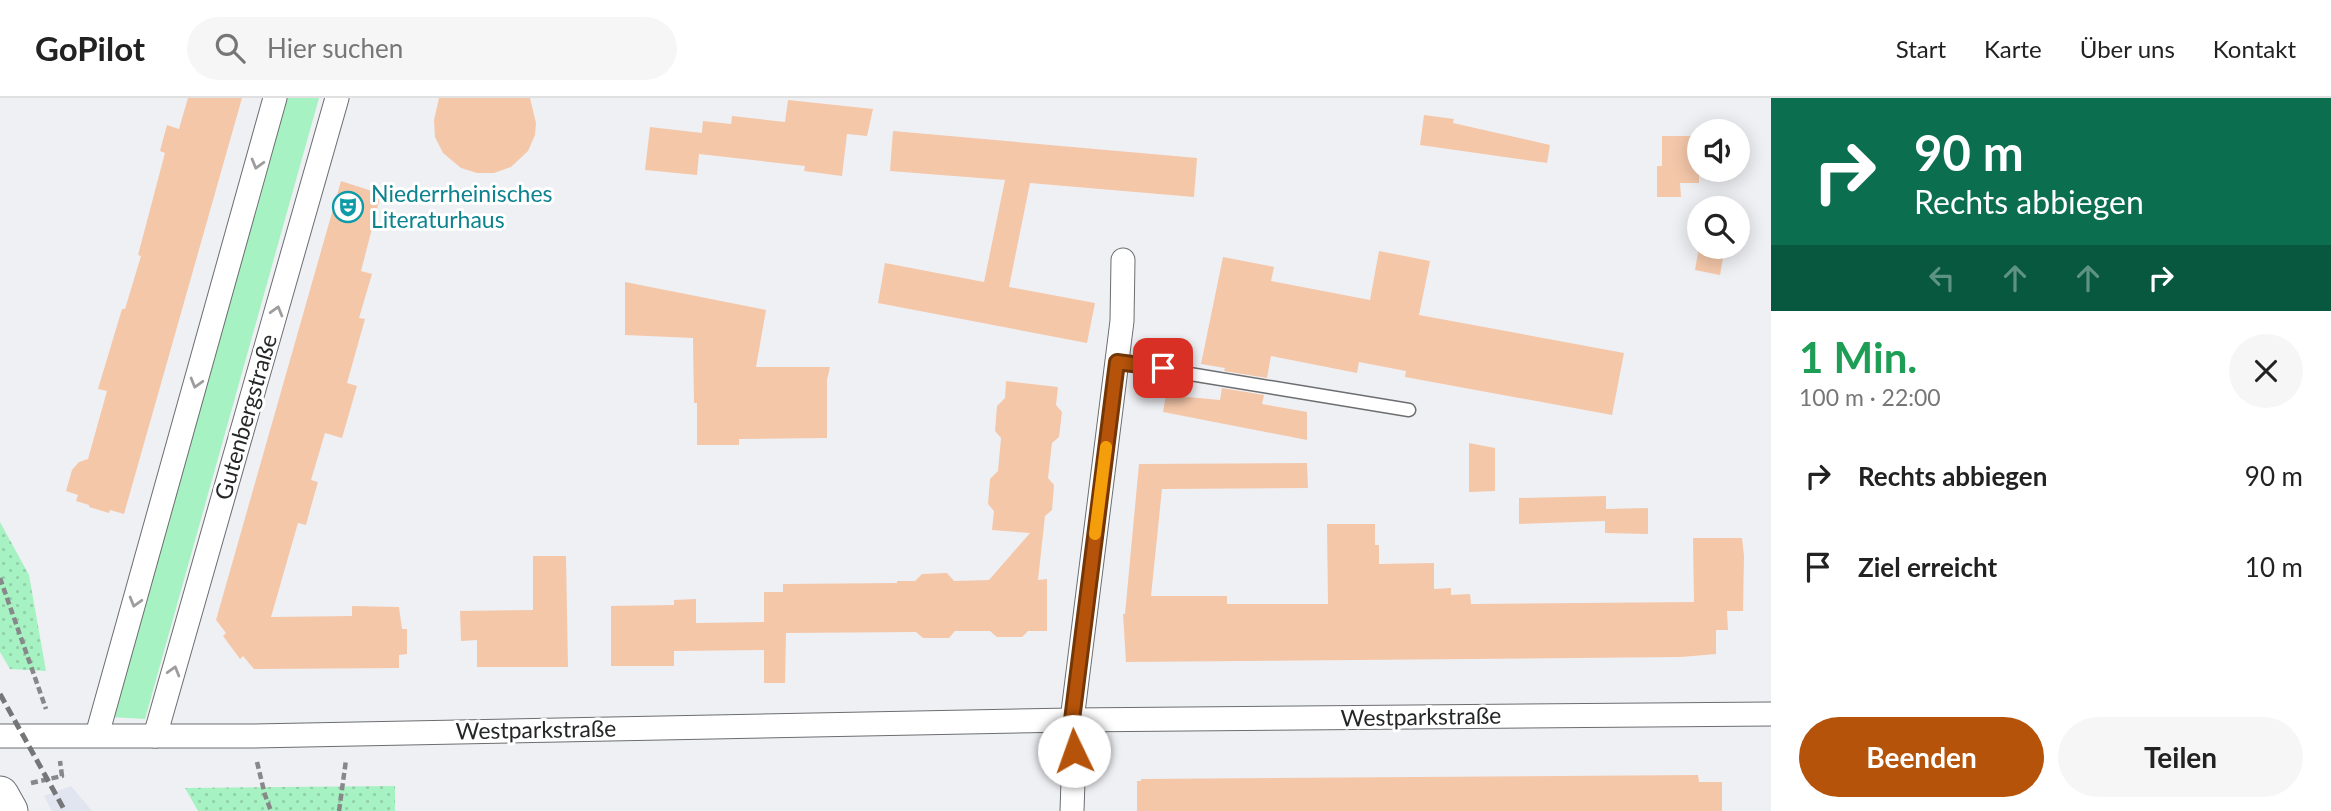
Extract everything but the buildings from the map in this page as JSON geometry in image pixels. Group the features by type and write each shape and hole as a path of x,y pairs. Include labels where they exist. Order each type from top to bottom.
{"street":[{"path":"97,735 275,98"},
{"name":"Gutenbergstraße","path":"155,736 337,98"},
{"path":"1072,811 1072,720 1122,321 1123,260"},
{"name":"Westparkstraße","path":"0,736 251,736 1072,720 1771,714"}],"lane":[{"path":"1117,362 1409,410"}],"path":[{"path":"0,578 56,735 62,776 12,796"},
{"path":"339,811 346,760 344,734"},
{"path":"251,736 271,811"}],"shaded area":[{"path":"71,786 92,811 52,811 44,796"}],"green space":[{"path":"285,98 319,98 145,719 110,717"},
{"path":"0,522 29,575 46,671 10,669 0,652"},
{"path":"395,786 395,811 198,811 185,788"}],"railway":[{"path":"0,694 65,811"}],"slow traffic":[{"path":"1095,534 1106,447"}],"place":[{"name":"Niederrheinisches Literaturhaus","path":"348,207"}],"route":[{"path":"1074,751 1072,720 1117,362 1163,368"}]}
